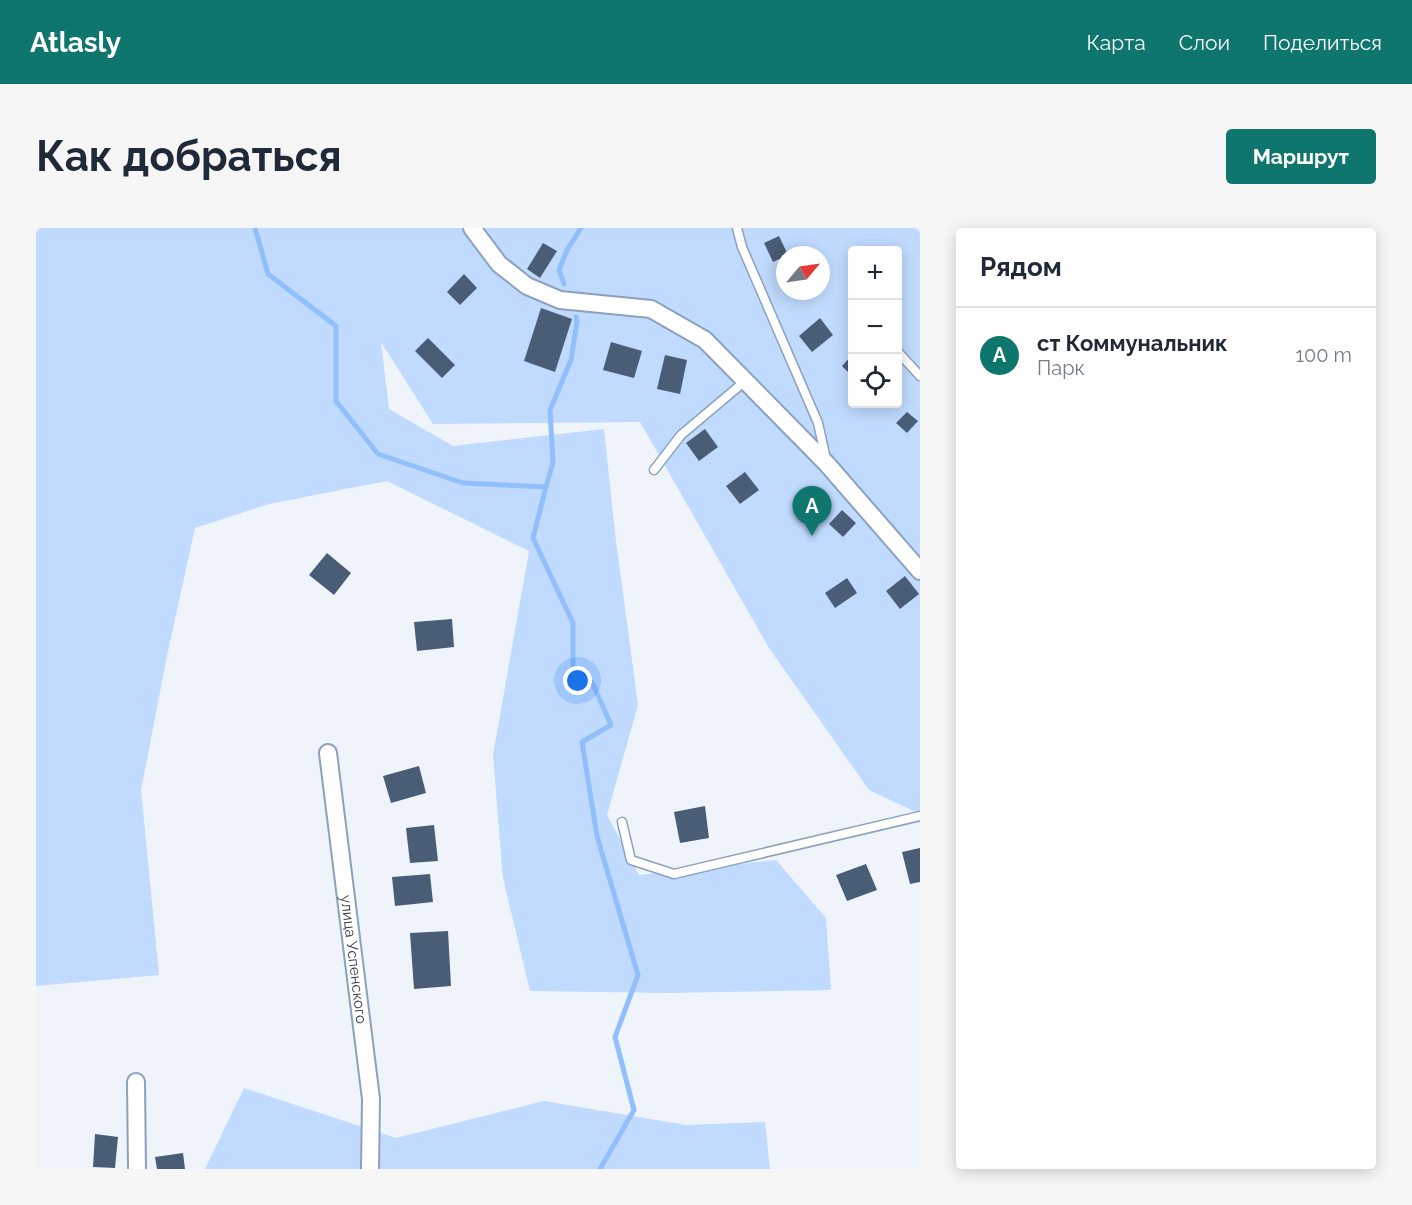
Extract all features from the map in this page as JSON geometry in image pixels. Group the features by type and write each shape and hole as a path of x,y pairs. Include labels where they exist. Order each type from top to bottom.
{"street":[{"path":"472,228 499,264 527,286 560,300 651,309 705,340 827,464 920,571"},
{"name":"улица Успенского","path":"328,753 371,1099 370,1169"},
{"path":"136,1082 137,1169"}],"lane":[{"path":"737,228 742,247 818,423 827,464"},
{"path":"899,354 920,376"},
{"path":"654,470 681,435 744,382"},
{"path":"622,822 631,860 674,874 920,816"}],"shaded area":[{"path":"36,228 920,228 920,814 869,790 769,648 640,422 433,424 381,342 389,409 453,446 604,429 638,705 607,815 639,875 776,860 826,918 831,990 667,993 530,991 503,878 493,755 529,551 387,481 269,504 195,528 141,790 159,975 36,986"},
{"path":"244,1088 396,1138 544,1101 686,1125 765,1122 770,1169 205,1169"}],"building":[{"path":"779,236 784,246 776,246 776,261 773,262 764,243"},
{"path":"543,243 557,251 540,278 527,269"},
{"path":"464,274 477,288 460,305 447,292"},
{"path":"541,308 572,319 555,372 524,361"},
{"path":"820,318 833,335 812,352 799,336"},
{"path":"428,338 455,365 442,378 415,351"},
{"path":"611,342 642,351 634,378 603,370"},
{"path":"665,355 687,360 680,394 657,389"},
{"path":"848,359 848,372 842,366"},
{"path":"907,412 918,421 907,433 896,423"},
{"path":"705,429 718,447 699,461 686,443"},
{"path":"745,472 759,490 740,504 726,486"},
{"path":"842,510 856,523 843,537 829,524"},
{"path":"327,553 351,573 334,595 309,575"},
{"path":"905,576 919,594 900,609 886,591"},
{"path":"847,578 857,593 835,608 825,593"},
{"path":"452,619 454,647 417,651 414,622"},
{"path":"419,766 426,793 391,803 383,776"},
{"path":"705,806 709,838 680,843 674,812"},
{"path":"434,825 438,861 410,863 406,828"},
{"path":"920,848 920,882 910,884 902,852"},
{"path":"866,864 877,890 847,901 836,875"},
{"path":"430,874 433,902 395,906 392,877"},
{"path":"448,931 451,986 414,989 410,933"},
{"path":"95,1134 118,1137 115,1168 93,1167"},
{"path":"183,1153 185,1169 157,1169 155,1157"}],"waterway":[{"path":"255,228 268,274 336,326 336,401 378,454 463,483 546,487 533,538 573,623 573,667 593,684 611,725 582,742 597,836 638,975 615,1037 634,1110 600,1169"},
{"path":"564,284 559,270 567,250 581,228"},
{"path":"546,487 553,462 550,410 571,360 576,317"}],"place":[{"name":"ст Коммунальник","path":"812,536"}]}
